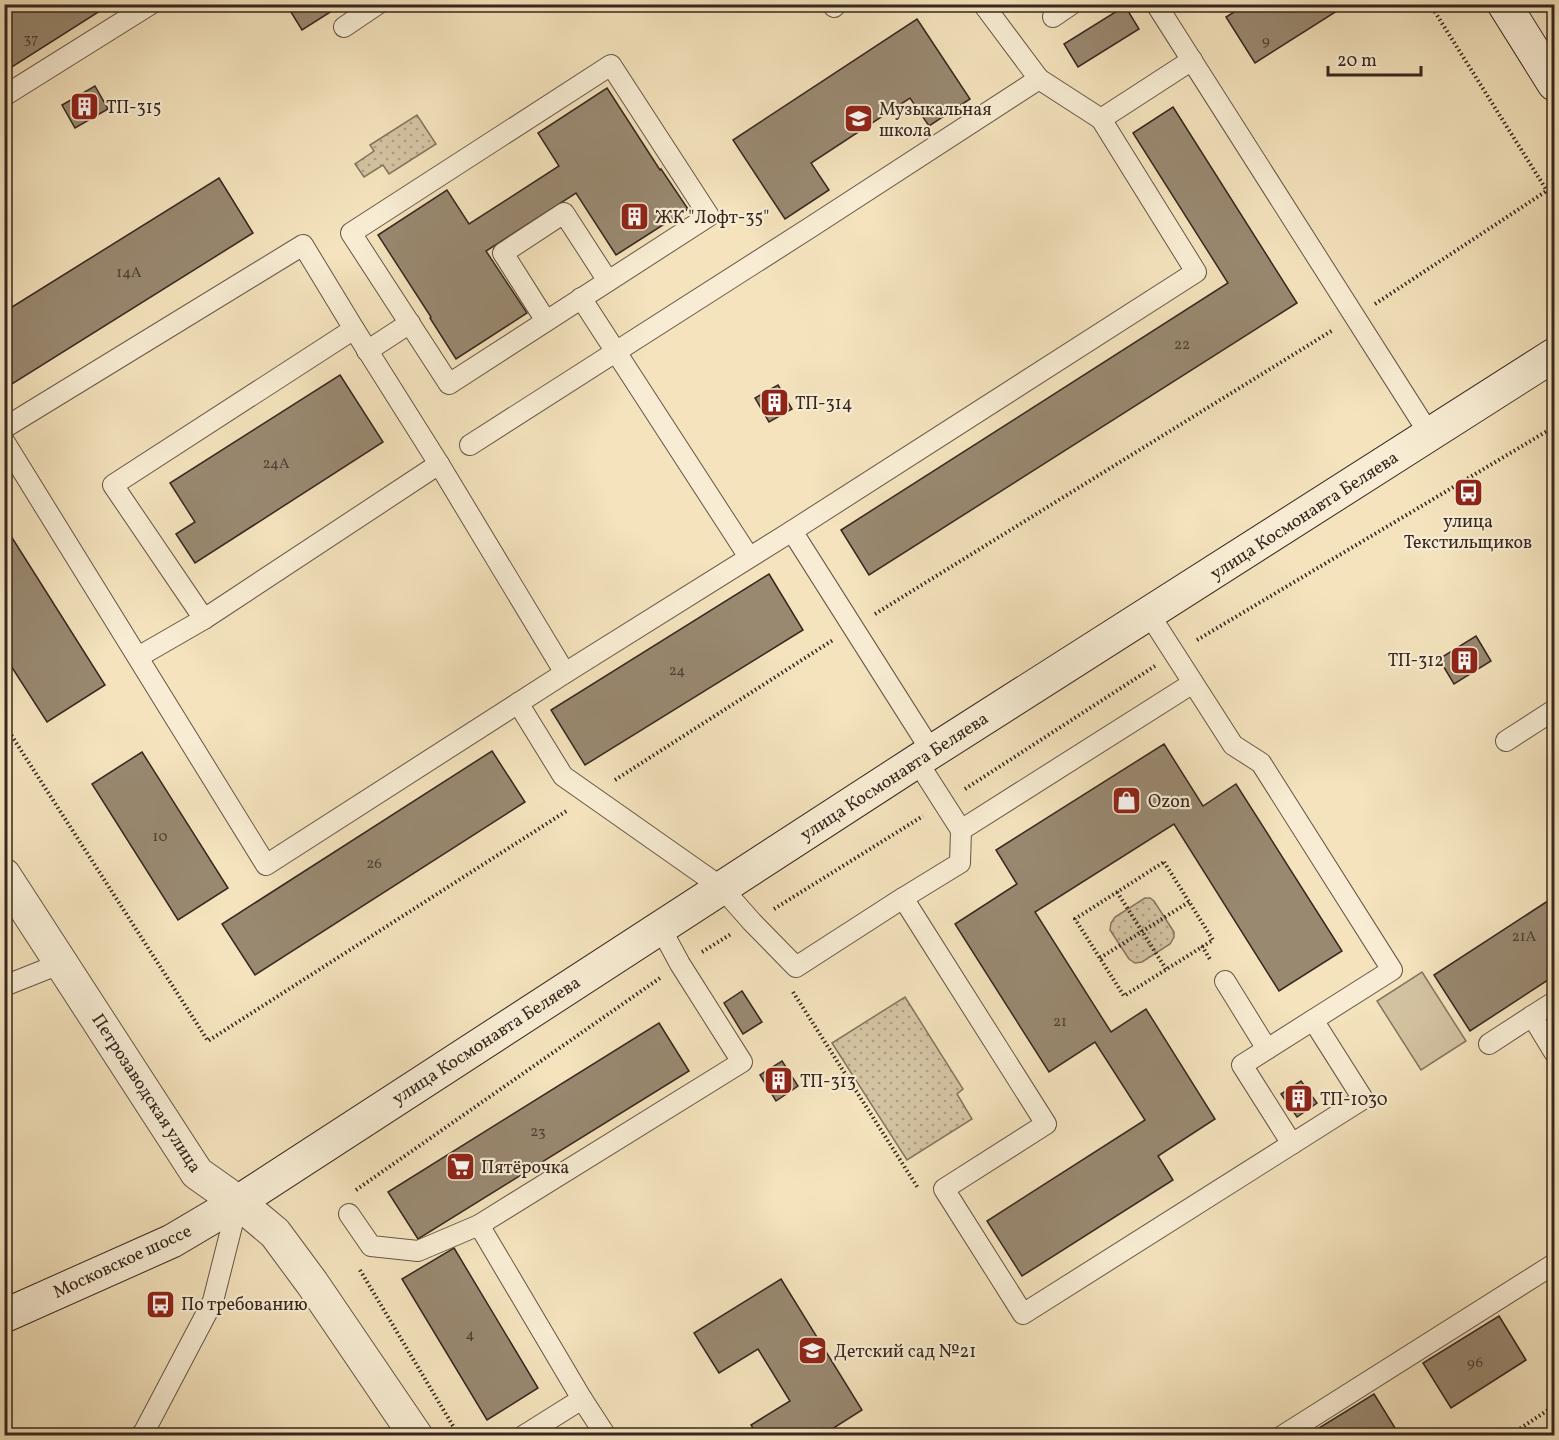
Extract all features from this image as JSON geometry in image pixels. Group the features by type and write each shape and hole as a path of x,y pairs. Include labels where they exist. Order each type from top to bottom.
{"street":[{"path":"1504,4 1554,84"},
{"name":"улица Космонавта Беляева","path":"238,1202 721,887 1554,356"},
{"name":"Петрозаводская улица","path":"4,874 197,1173 238,1202 275,1233 312,1283 416,1436"},
{"name":"Московское шоссе","path":"4,1316 172,1240 238,1202"}],"lane":[{"path":"4,96 151,4"},
{"path":"344,27 378,4"},
{"path":"4,441 266,865 1197,272 1101,119 1039,79 983,4"},
{"path":"1053,17 1072,4"},
{"path":"1156,4 1430,435"},
{"path":"1101,119 1192,60"},
{"path":"611,65 709,216 581,298 449,384 351,233 611,65"},
{"path":"470,445 1039,79"},
{"path":"546,321 503,253 564,213 608,281"},
{"path":"4,428 303,245 565,673"},
{"path":"581,298 749,557"},
{"path":"367,351 410,323"},
{"path":"204,619 113,485 354,329"},
{"path":"138,657 204,619 439,464"},
{"path":"518,703 563,776 721,887 796,967 960,863 961,830 944,803 925,757 853,628 792,531"},
{"path":"1149,614 1233,746 1261,763 1392,970 1242,1065 1292,1144"},
{"path":"961,830 1193,683"},
{"path":"1506,741 1554,710"},
{"path":"903,898 1046,1124 944,1189 1023,1314 1363,1099 1313,1020"},
{"path":"349,1214 371,1246 418,1251 479,1225 742,1062 680,964 660,927"},
{"path":"4,986 62,963"},
{"path":"1225,981 1267,1049"},
{"path":"1489,1044 1554,1002"},
{"path":"1532,1016 1554,1052"},
{"path":"140,1436 213,1301 238,1202"},
{"path":"479,1225 606,1436"},
{"path":"1282,1436 1554,1264"},
{"path":"522,1436 582,1399"}],"path":[{"path":"1430,4 1554,202"},
{"path":"4,724 208,1041 853,628 1354,317 1554,186"},
{"path":"350,1194 680,964 944,803 1175,654 1554,428"},
{"path":"1164,862 1213,940 1124,996 1075,919 1117,892 1164,862"},
{"path":"1117,892 1166,969"},
{"path":"1100,958 1189,902"},
{"path":"796,967 783,975 919,1191"},
{"path":"355,1261 459,1436"},
{"path":"1509,1436 1554,1406"}],"shaded area":[{"path":"417,115 436,144 389,174 383,165 364,177 355,164 374,151 370,145"},
{"path":"1145,898 1154,901 1174,932 1174,937 1170,944 1142,962 1135,963 1129,959 1110,930 1111,923 1115,917"},
{"path":"1422,972 1466,1041 1421,1070 1377,1001"},
{"path":"905,997 963,1089 957,1094 972,1119 907,1160 832,1043"}],"building":[{"path":"4,4 111,4 4,72"},
{"path":"286,4 343,4 302,30"},
{"path":"1247,4 1348,4 1255,63 1226,17"},
{"path":"1125,6 1139,29 1078,67 1064,44"},
{"path":"917,19 970,99 929,126 910,98 811,163 829,190 785,219 733,140"},
{"name":"ТП-315","path":"95,86 108,109 75,128 62,105"},
{"name":"ЖК \"Лофт-35\"","path":"607,88 688,209 616,255 576,193 486,251 527,313 456,359 378,235 447,190 469,224 559,166 538,133"},
{"path":"1173,107 1297,303 869,575 841,530 1228,283 1133,133"},
{"path":"219,178 253,233 4,389 4,312"},
{"path":"340,375 383,442 195,563 176,534 195,522 170,483"},
{"name":"ТП-314","path":"778,385 792,409 769,422 755,398"},
{"path":"4,525 105,685 47,722 4,655"},
{"path":"769,574 803,630 585,765 551,710"},
{"name":"ТП-312","path":"1476,636 1491,661 1454,684 1439,659"},
{"path":"1164,744 1203,806 1236,784 1342,951 1279,991 1174,824 1035,912 1111,1032 1146,1009 1215,1119 1158,1156 1173,1180 1022,1276 987,1221 1145,1120 1095,1042 1049,1072 955,924 1017,884 996,850"},
{"path":"492,751 525,802 255,975 222,924"},
{"path":"142,752 228,888 178,920 92,784"},
{"path":"1554,897 1554,976 1470,1031 1434,975"},
{"path":"742,991 762,1022 743,1034 724,1003"},
{"path":"659,1023 689,1071 418,1239 388,1192"},
{"name":"ТП-313","path":"782,1061 798,1086 776,1101 760,1075"},
{"name":"ТП-1030","path":"1301,1081 1317,1103 1297,1117 1281,1094"},
{"path":"454,1248 538,1388 487,1420 402,1279"},
{"path":"781,1279 862,1410 821,1436 758,1436 751,1425 790,1401 758,1349 719,1373 694,1333"},
{"path":"1499,1316 1526,1360 1451,1408 1423,1363"},
{"path":"1374,1394 1400,1436 1306,1436"}],"place":[{"name":"ТП-315","path":"85,107"},
{"name":"Музыкальная школа","path":"858,119"},
{"name":"ЖК \"Лофт-35\"","path":"634,217"},
{"name":"ТП-314","path":"774,403"},
{"name":"улица Текстильщиков","path":"1468,492"},
{"name":"ТП-312","path":"1465,660"},
{"name":"Ozon","path":"1127,801"},
{"name":"ТП-313","path":"779,1081"},
{"name":"ТП-1030","path":"1299,1099"},
{"name":"Пятёрочка","path":"460,1167"},
{"name":"По требованию","path":"160,1304"},
{"name":"Детский сад №21","path":"813,1351"}]}
